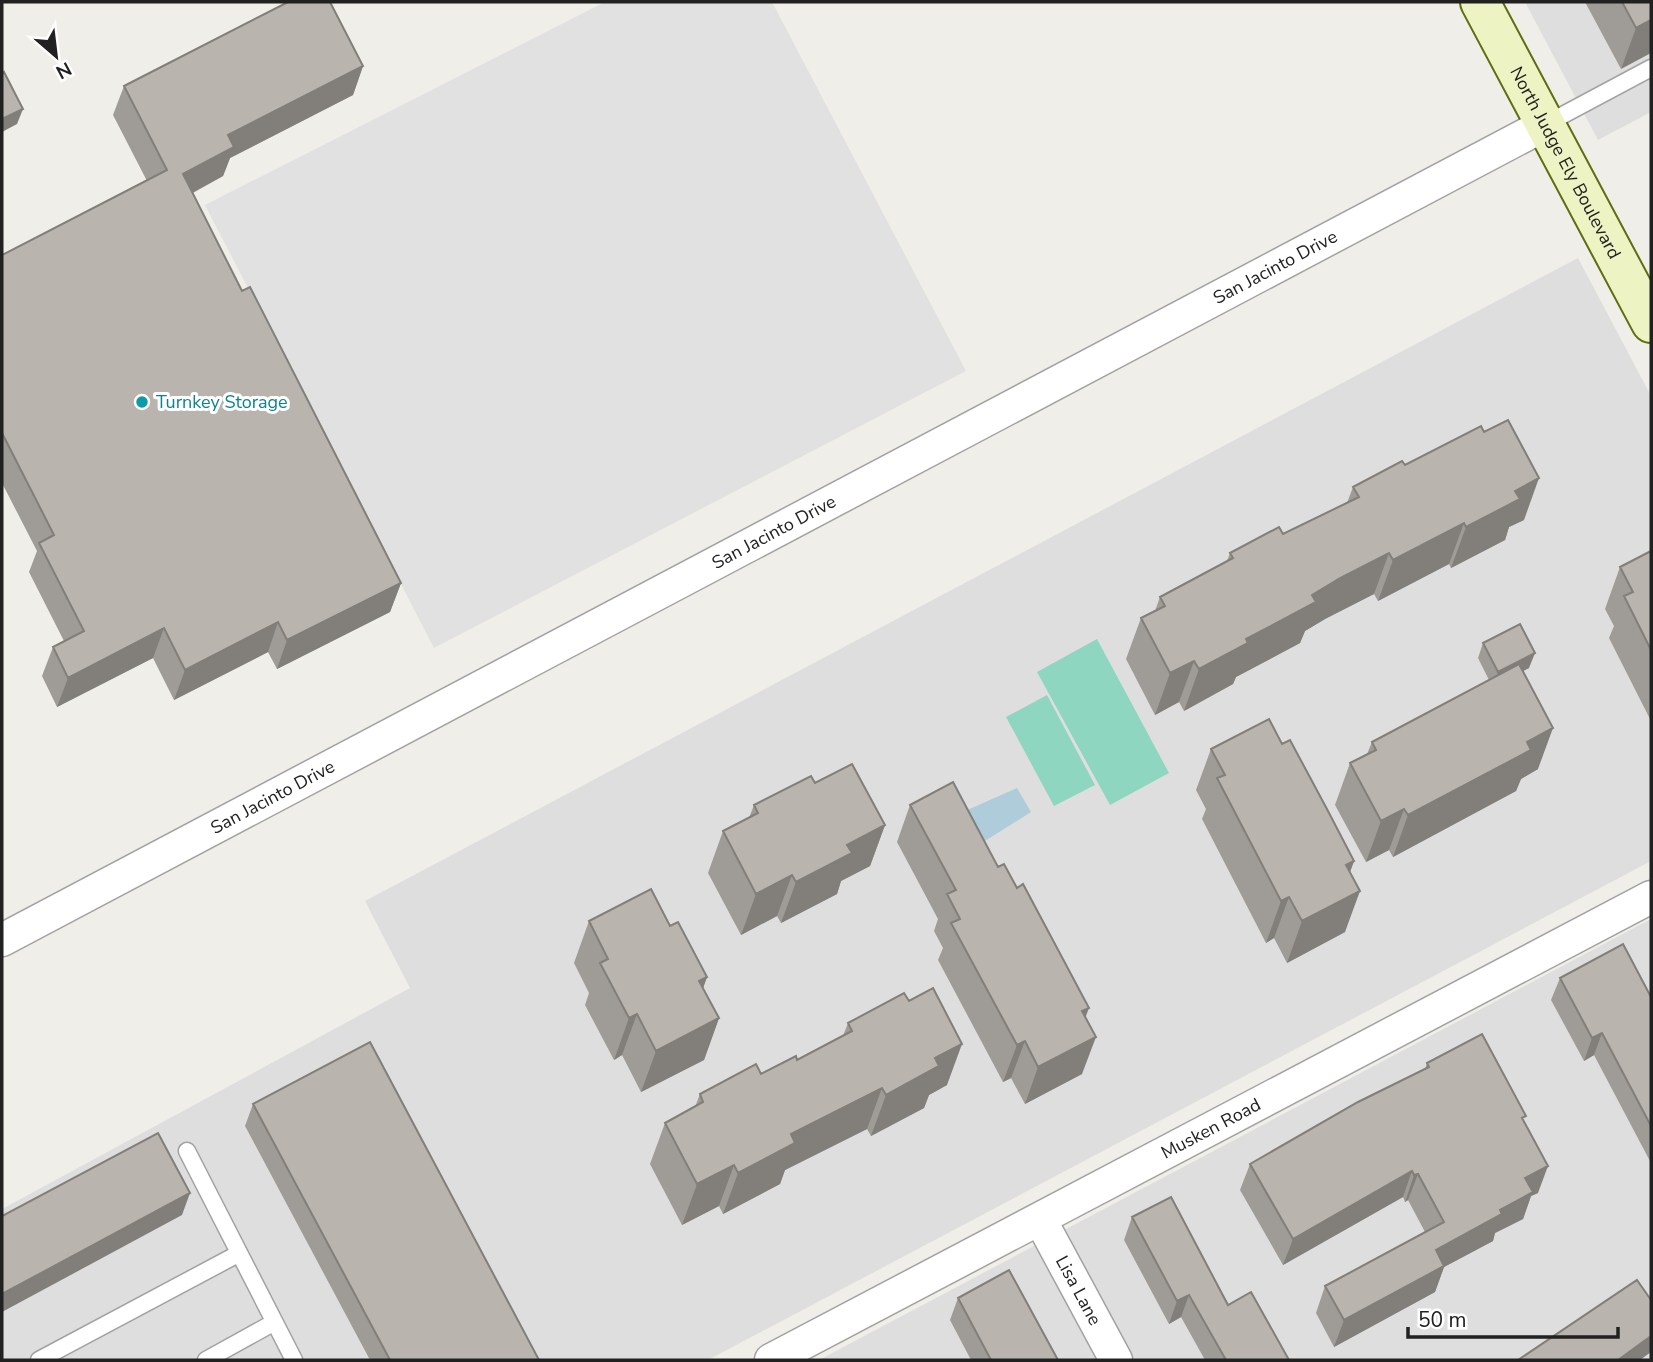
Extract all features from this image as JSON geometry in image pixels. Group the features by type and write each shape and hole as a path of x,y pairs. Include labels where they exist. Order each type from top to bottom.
{"main road":[{"name":"North Judge Ely Boulevard","path":"1480,2 1651,323"}],"street":[{"name":"San Jacinto Drive","path":"2,940 1546,124"},
{"name":"Musken Road","path":"771,1360 1041,1221 1651,897"},
{"name":"Lisa Lane","path":"1041,1221 1116,1360"}],"lane":[{"path":"1546,124 1651,68"},
{"path":"187,1151 294,1360"},
{"path":"39,1360 239,1254"},
{"path":"206,1360 274,1323"}],"shaded area":[{"path":"605,2 772,2 966,371 434,648 205,205"},
{"path":"1525,2 1651,2 1651,112 1598,140"},
{"path":"1578,258 1651,396 1651,861 708,1360 2,1360 2,1209 410,988 365,901"},
{"path":"1651,919 1651,1360 819,1360"}],"green space":[{"path":"1097,639 1169,773 1110,805 1037,672"},
{"path":"1047,695 1095,785 1054,806 1006,717"}],"water":[{"path":"1017,788 1031,812 980,844 965,811"}],"building":[{"name":"Turnkey Storage","path":"288,2 330,2 363,66 228,135 234,147 183,174 242,291 250,287 401,583 287,640 278,622 185,670 164,628 68,678 53,647 84,631 39,543 54,535 2,433 2,255 167,170 124,86"},
{"path":"1622,2 1651,2 1651,20 1636,28"},
{"path":"4,72 23,109 2,119 2,74"},
{"path":"1508,420 1539,478 1515,491 1520,499 1466,527 1464,523 1393,560 1389,553 1312,595 1316,602 1246,639 1248,643 1199,669 1194,661 1170,673 1141,618 1165,606 1160,597 1233,558 1230,553 1279,527 1283,534 1359,497 1353,487 1402,461 1405,465 1481,426 1484,432"},
{"path":"1651,551 1651,650 1624,596 1633,592 1620,567"},
{"path":"1520,624 1535,653 1498,672 1483,643"},
{"path":"1519,664 1553,728 1527,742 1531,750 1408,815 1404,809 1381,821 1350,763 1376,750 1372,742"},
{"path":"1269,719 1282,744 1290,740 1328,811 1354,861 1346,865 1360,891 1302,921 1289,897 1281,901 1217,778 1225,775 1211,749"},
{"path":"852,764 885,825 847,845 852,853 796,882 792,875 756,894 723,831 758,813 754,805 811,776 815,783"},
{"path":"953,782 998,867 1004,864 1017,888 1023,884 1089,1008 1082,1011 1096,1037 1038,1067 1025,1041 1017,1045 951,923 960,919 947,894 956,890 910,805"},
{"path":"651,889 670,926 678,922 707,977 699,981 719,1018 656,1051 637,1014 629,1018 600,963 608,959 589,921"},
{"path":"1623,944 1651,997 1651,1126 1602,1033 1592,1038 1560,978"},
{"path":"933,988 962,1044 935,1058 939,1066 886,1095 882,1088 791,1134 795,1143 738,1173 734,1165 697,1184 665,1123 703,1102 700,1094 756,1064 761,1074 796,1056 797,1060 852,1031 848,1023 904,993 909,1001"},
{"path":"1482,1034 1526,1116 1522,1118 1548,1166 1525,1178 1533,1192 1500,1210 1502,1214 1436,1250 1444,1266 1344,1320 1325,1286 1444,1222 1418,1174 1414,1175 1412,1171 1293,1239 1250,1164 1358,1102 1429,1067 1427,1063"},
{"path":"370,1042 539,1360 390,1360 253,1104"},
{"path":"158,1133 190,1193 2,1294 2,1216"},
{"path":"1171,1197 1228,1305 1251,1292 1289,1360 1226,1360 1189,1295 1177,1301 1132,1217"},
{"path":"1009,1270 1058,1360 991,1360 958,1298"},
{"path":"1637,1280 1651,1300 1651,1336 1618,1360 1518,1360"}],"place":[{"name":"Turnkey Storage","path":"142,402"}]}
